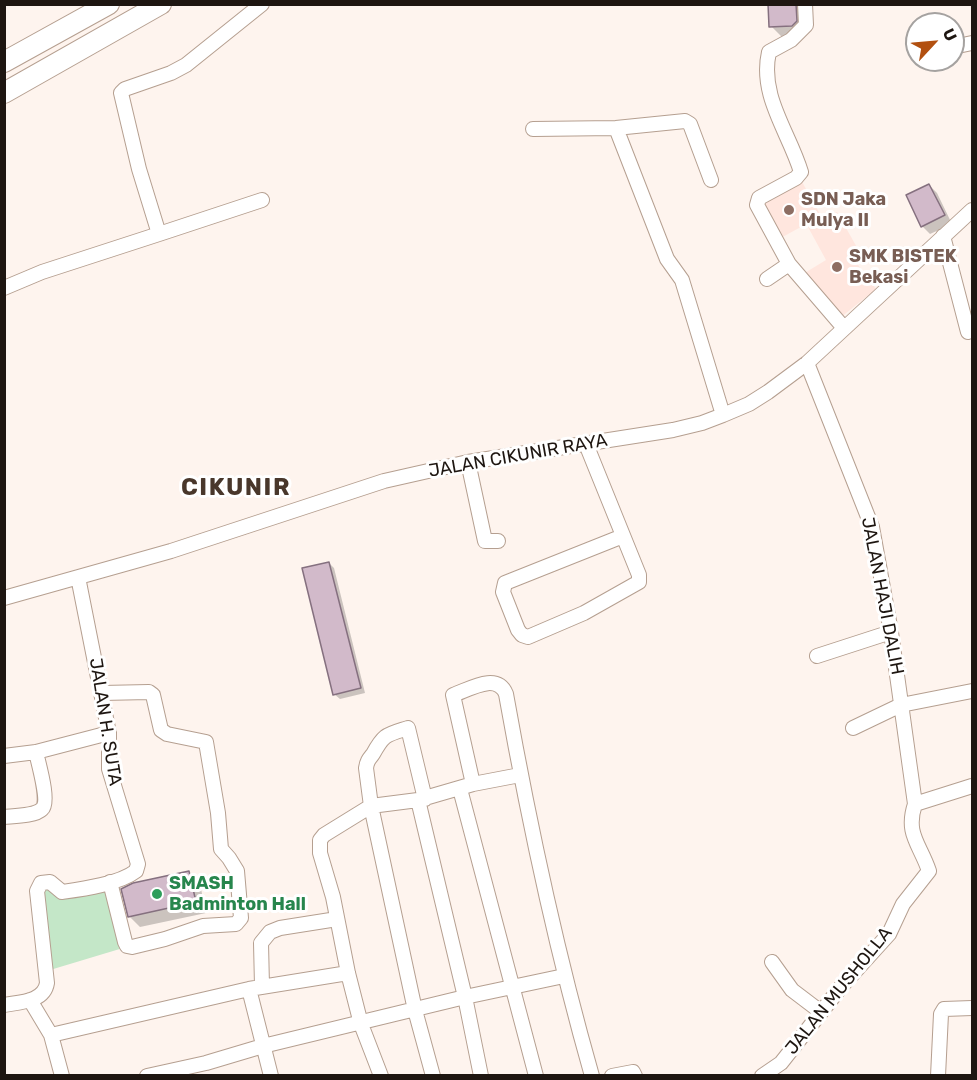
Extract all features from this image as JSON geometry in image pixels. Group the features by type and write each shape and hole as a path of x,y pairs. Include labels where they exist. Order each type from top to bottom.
{"highway":[{"path":"4,62 109,4"},
{"path":"4,93 161,4"}],"street":[{"path":"159,234 121,93 125,89 171,73 186,65 262,4"},
{"path":"805,4 806,25 791,40 769,52 766,64 768,86 774,109 801,172 796,178 759,198 757,206 789,264 844,328"},
{"path":"533,129 616,128 685,121 690,124 711,180"},
{"path":"616,128 667,259 682,280 723,415"},
{"path":"4,288 42,272 262,200"},
{"name":"JALAN CIKUNIR RAYA","path":"4,598 171,551 384,481 468,462 673,430 723,415 749,404 807,363 972,210"},
{"path":"943,236 968,332"},
{"path":"767,279 789,264"},
{"name":"JALAN HAJI DALIH","path":"807,363 872,527 891,632 915,804"},
{"path":"586,444 639,575 640,579 638,584 584,613 528,638 520,633 503,592 505,583 623,536"},
{"path":"468,462 485,541 498,541"},
{"name":"JALAN H. SUTA","path":"30,1000 40,996 46,990 47,983 38,886 41,883 50,882 62,892 110,882 133,874 138,864 109,769 109,732 78,577"},
{"path":"817,656 891,632"},
{"path":"536,1076 511,986 467,787 453,695 488,683 502,686 506,694 520,775 564,976 592,1076"},
{"path":"853,728 901,705 972,691"},
{"path":"102,693 149,692 153,695 161,730 166,734 206,742 218,813 221,849 237,871 242,918 236,924 203,926 165,939 132,947 127,946 124,942 110,882"},
{"path":"433,1076 415,1010 371,806 367,763 378,742 388,735 408,728 421,799 481,1076"},
{"path":"4,756 36,752 109,732"},
{"path":"4,817 33,813 42,810 45,806 46,797 36,752"},
{"path":"381,1076 361,1024 331,888 320,852 320,840 324,835 371,806 421,799 520,775"},
{"path":"915,804 972,786"},
{"name":"JALAN MUSHOLLA","path":"762,1076 781,1063 841,987 889,934 903,904 929,871 912,830 910,818 915,804"},
{"path":"271,1076 263,1046 256,988 261,943 270,932 280,928 337,919"},
{"path":"771,962 792,990 821,1012"},
{"path":"51,1035 256,988 348,973"},
{"path":"151,1075 208,1069 263,1046 511,986 564,976"},
{"path":"4,1005 30,1000 51,1035 62,1076"},
{"path":"938,1076 941,1014 944,1009 972,1008"},
{"path":"612,1076 633,1072 635,1076"}],"shaded area":[{"name":"SDN Jaka Mulya II","path":"801,180 821,216 777,240 758,203"},
{"name":"SMK BISTEK Bekasi","path":"837,212 859,251 853,258 876,289 840,318 803,274 826,260 808,227"}],"green space":[{"path":"51,887 108,888 123,948 50,970 41,890"}],"building":[{"path":"768,4 796,4 797,21 792,26 769,27"},
{"path":"929,184 945,215 921,227 906,195"},
{"path":"329,562 361,688 333,695 302,568"},
{"name":"SMASH Badminton Hall","path":"189,871 196,902 128,917 121,889 133,883"}],"place":[{"name":"SDN Jaka Mulya II","path":"789,210"},
{"name":"SMK BISTEK Bekasi","path":"837,267"},
{"name":"SMASH Badminton Hall","path":"157,894"}],"district":[{"name":"CIKUNIR","path":"236,488"}]}
